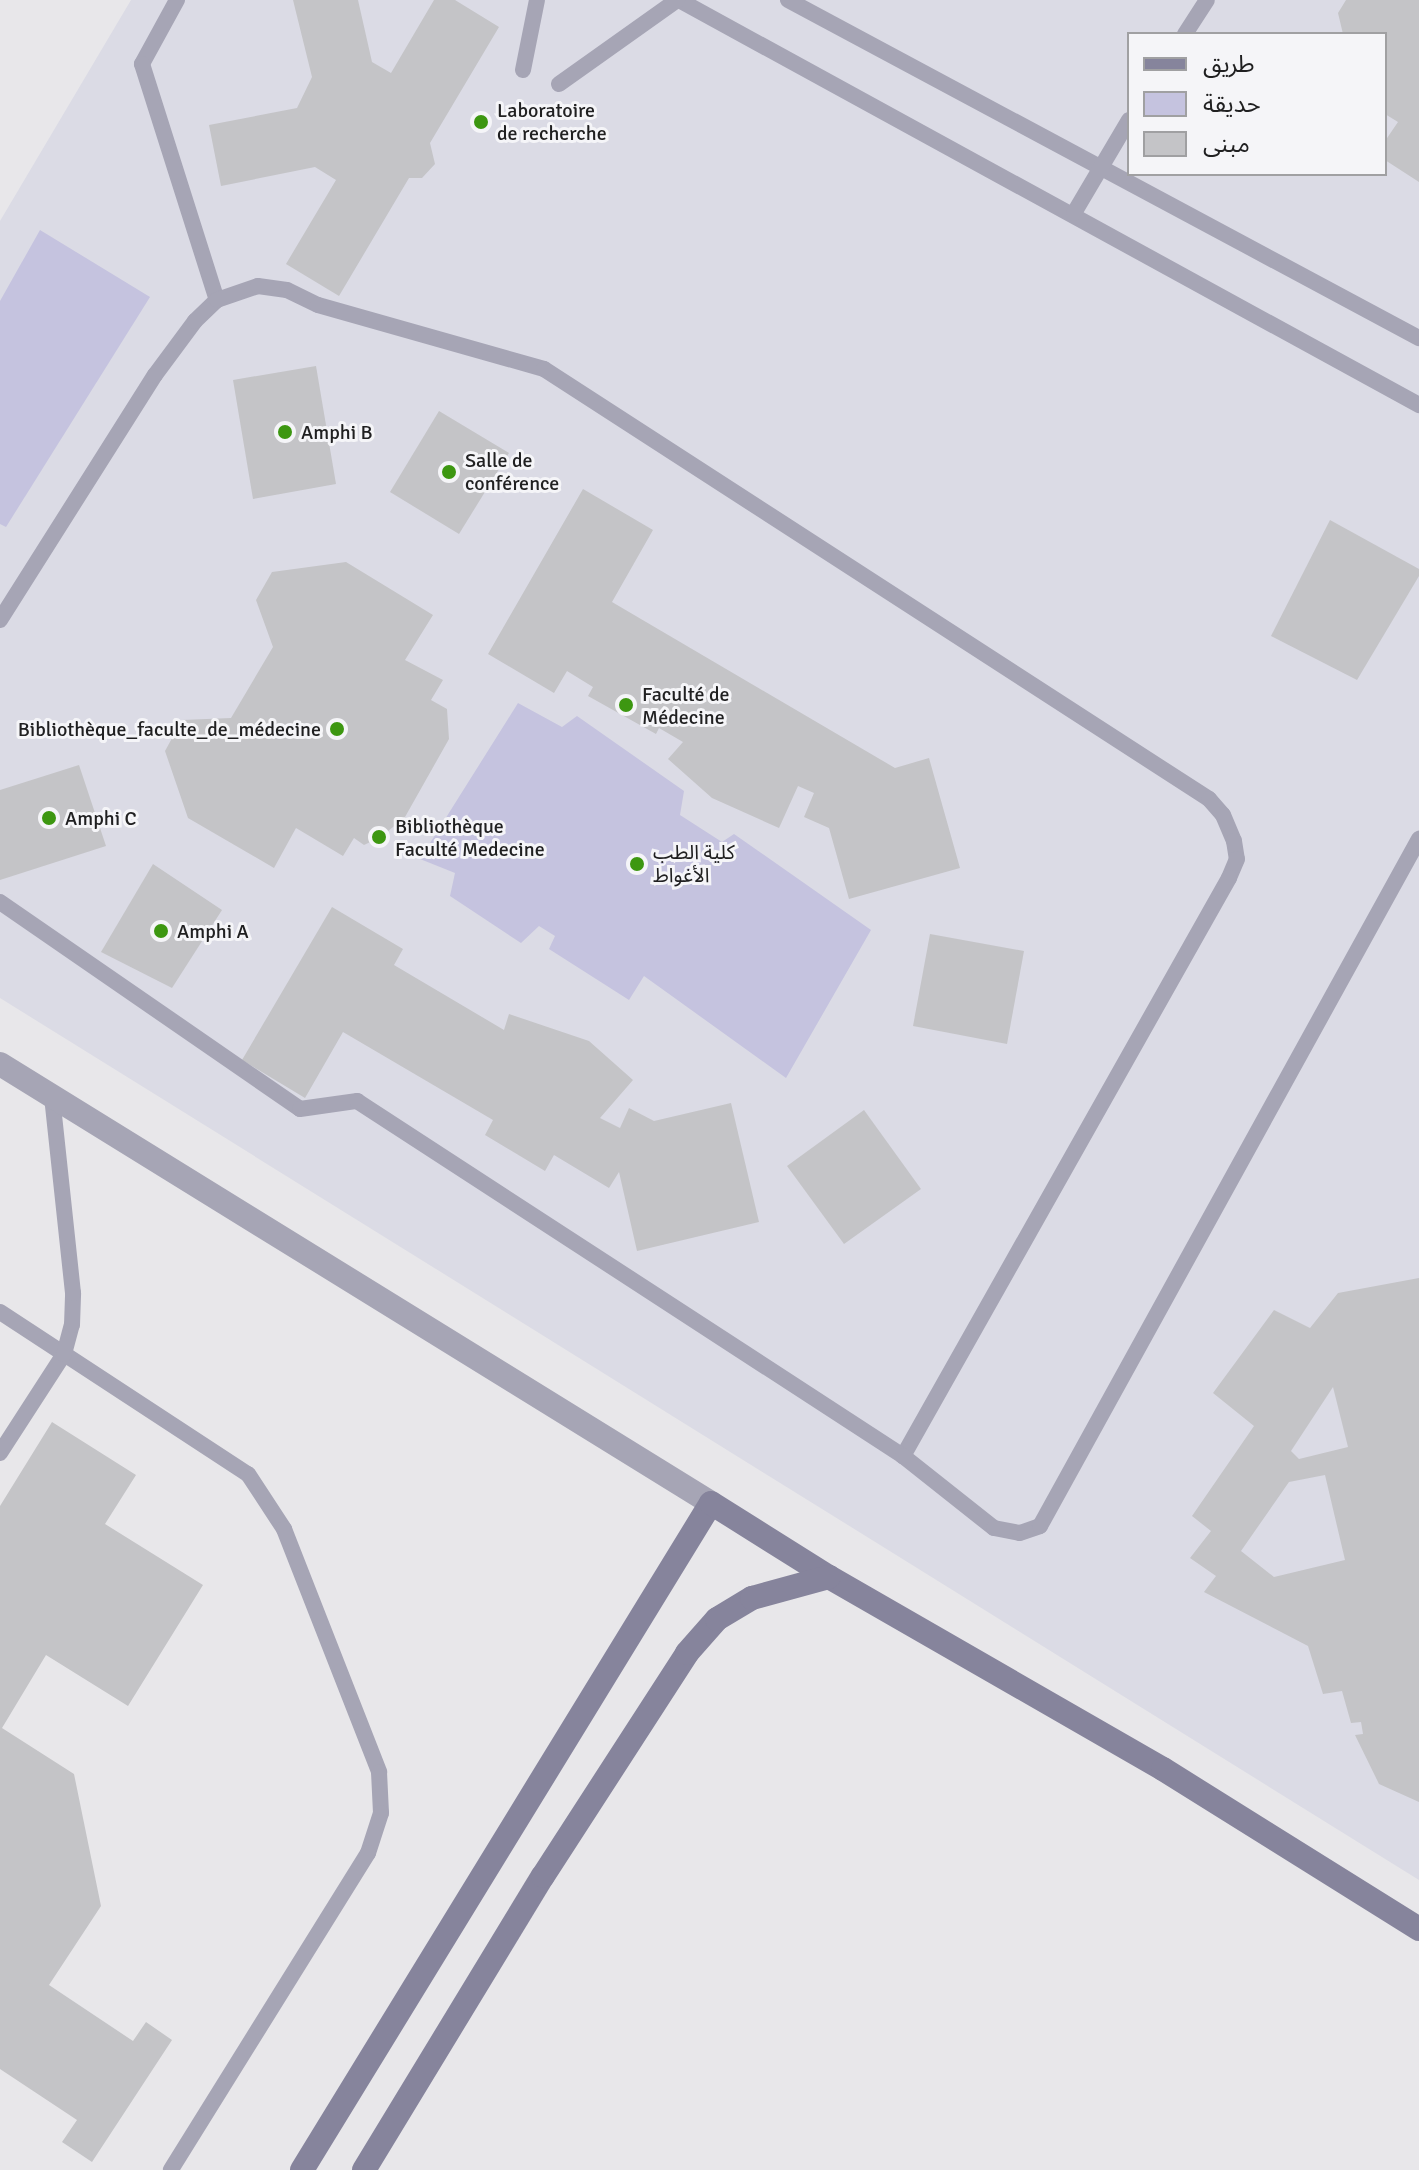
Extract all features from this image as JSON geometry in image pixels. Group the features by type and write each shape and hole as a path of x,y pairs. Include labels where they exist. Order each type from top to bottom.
{"main road":[{"path":"302,2170 711,1503 829,1577 1163,1769 1419,1929"},
{"path":"364,2170 543,1876 687,1653 717,1619 752,1598 829,1577"}],"street":[{"path":"0,1064 711,1503"}],"lane":[{"path":"177,0 142,64 217,300"},
{"path":"523,70 537,0"},
{"path":"559,84 678,0 1074,213 1419,405"},
{"path":"788,0 1419,338"},
{"path":"1186,32 1207,0"},
{"path":"1074,213 1127,123"},
{"path":"0,620 155,375 195,321 217,300 258,286 287,290 318,305 544,369 1209,799 1223,815 1234,841 1237,859 1229,878 903,1456"},
{"path":"0,902 300,1109 357,1101 903,1456 994,1528 1020,1533 1040,1526 1419,839"},
{"path":"0,1453 64,1354 72,1325 73,1293 52,1097"},
{"path":"0,1312 248,1474 284,1529 379,1772 381,1813 368,1853 171,2170"}],"shaded area":[{"path":"131,0 1419,0 1419,1880 0,998 0,221"}],"green space":[{"path":"40,230 150,297 6,527 0,524 0,301"},
{"path":"518,703 562,727 577,716 684,791 680,815 722,842 734,834 871,930 786,1078 644,976 629,1000 549,949 555,936 539,926 521,943 450,896 455,873 420,859"}],"building":[{"path":"293,0 358,0 372,62 391,73 434,0 455,0 499,27 430,143 435,164 422,178 409,178 339,296 286,264 336,180 315,167 221,186 209,125 297,108 312,77"},
{"path":"1346,0 1419,0 1419,182 1387,161 1387,138 1398,122 1387,115 1387,32 1343,32 1338,13"},
{"name":"Amphi B","path":"316,366 336,484 253,499 233,380"},
{"name":"Salle de conférence","path":"439,411 509,453 459,534 390,492"},
{"path":"583,489 653,530 612,602 895,768 929,758 960,868 849,899 829,828 804,817 814,793 798,786 779,828 712,798 668,759 683,742 659,728 656,734 588,696 593,687 567,671 554,693 488,654"},
{"path":"1330,520 1419,569 1419,576 1357,680 1271,636"},
{"name":"Bibliothèque_faculte_de_médecine","path":"346,562 433,615 405,660 443,680 431,700 447,709 449,739 405,817 381,837 364,845 354,838 343,856 296,828 274,868 188,818 165,751 182,720 231,718 273,647 256,600 272,572"},
{"name":"Amphi C","path":"79,765 106,846 0,880 0,790"},
{"name":"Amphi A","path":"153,864 222,910 172,988 101,952"},
{"path":"332,907 403,949 394,965 504,1030 509,1014 589,1041 633,1080 600,1118 620,1128 629,1108 654,1121 731,1103 759,1222 637,1251 619,1172 609,1188 554,1155 545,1171 485,1135 493,1120 343,1032 305,1098 242,1060"},
{"path":"930,934 1024,951 1007,1044 913,1026"},
{"path":"864,1110 921,1189 844,1244 787,1166"},
{"path":"1419,1278 1419,1802 1379,1784 1355,1735 1363,1734 1361,1722 1351,1723 1342,1691 1323,1694 1308,1646 1204,1592 1216,1576 1190,1558 1211,1531 1192,1516 1254,1426 1213,1393 1274,1310 1310,1328 1338,1293","holes":["1333,1387 1348,1447 1299,1459 1291,1451","1325,1475 1345,1560 1274,1577 1241,1551 1289,1482"]},
{"path":"52,1422 136,1475 105,1524 203,1585 128,1706 46,1655 2,1728 74,1774 101,1906 49,1985 133,2041 146,2022 172,2040 92,2162 62,2142 77,2120 0,2069 0,1506"}],"place":[{"name":"Laboratoire de recherche","path":"481,122"},
{"name":"Amphi B","path":"285,432"},
{"name":"Salle de conférence","path":"449,472"},
{"name":"Faculté de Médecine","path":"626,705"},
{"name":"Bibliothèque_faculte_de_médecine","path":"337,729"},
{"name":"Amphi C","path":"49,818"},
{"name":"Bibliothèque Faculté Medecine","path":"379,837"},
{"name":"كلية الطب الأغواط","path":"637,864"},
{"name":"Amphi A","path":"161,931"}]}
